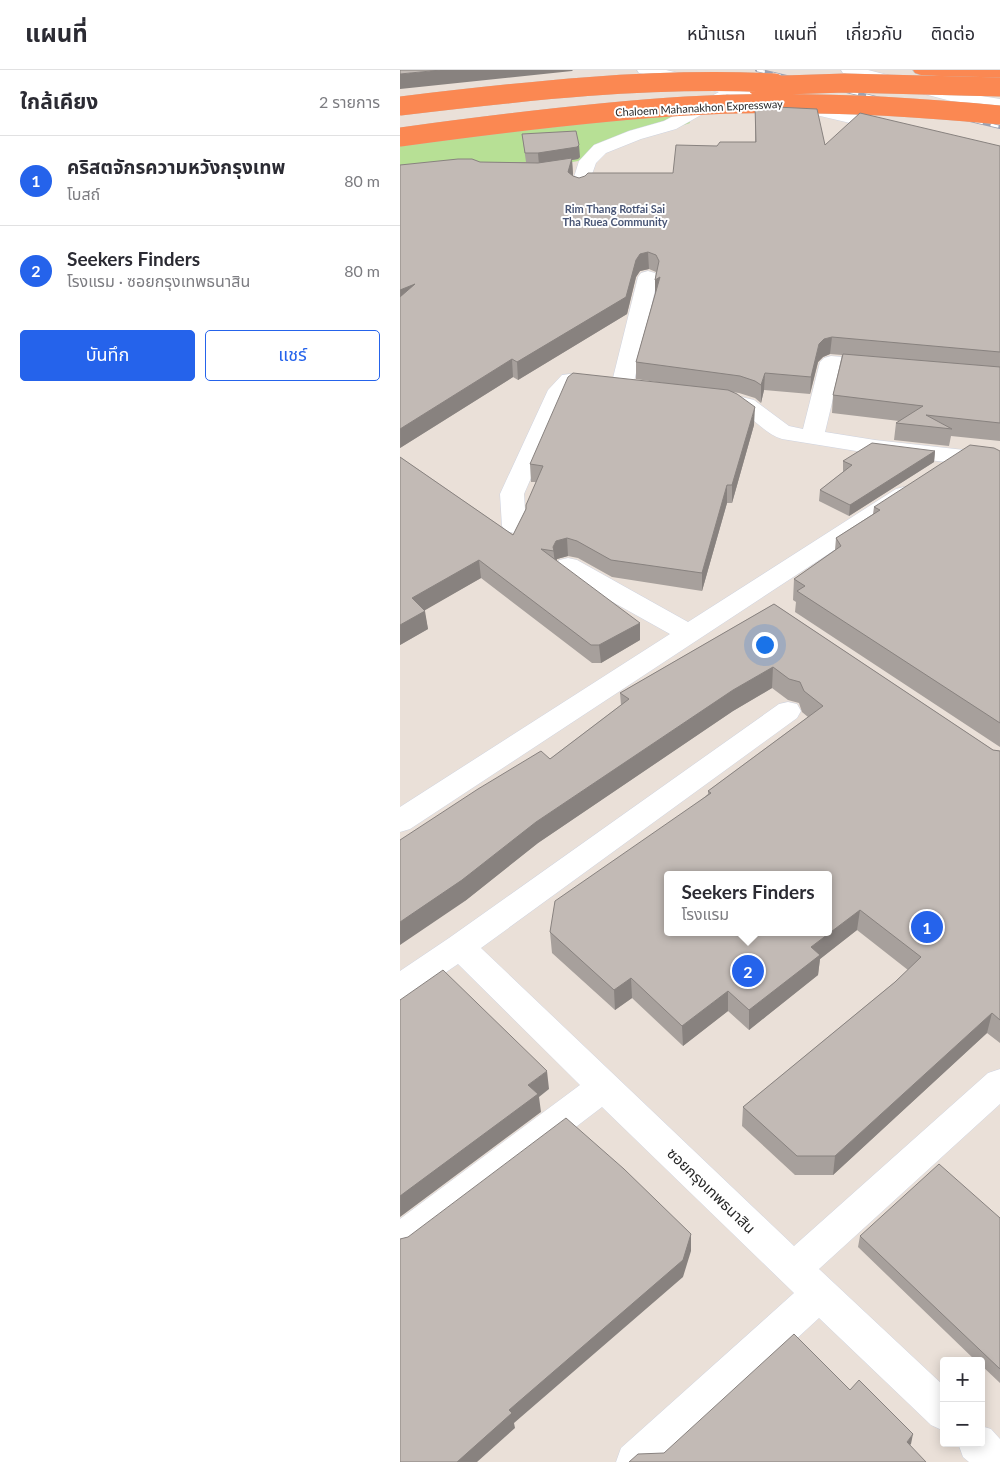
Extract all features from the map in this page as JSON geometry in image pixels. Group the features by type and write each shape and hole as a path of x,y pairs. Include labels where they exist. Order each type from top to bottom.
{"highway":[{"path":"400,97 567,79 692,70"},
{"path":"921,70 1000,75"},
{"name":"Chaloem Mahanakhon Expressway","path":"400,106 626,84 710,80 961,92 1000,96"},
{"name":"Chaloem Mahanakhon Expressway","path":"400,119 581,96 710,87 845,83 1000,88"},
{"name":"Chaloem Mahanakhon Expressway","path":"400,137 531,119 681,106 761,103 904,108 1000,115"},
{"path":"904,108 1000,125"}],"street":[{"path":"645,70 906,131"},
{"path":"851,70 1000,88"},
{"path":"851,70 951,96 1000,104"},
{"path":"580,187 588,161 600,149 635,135 670,125 732,90"},
{"path":"567,168 586,165"},
{"path":"514,526 512,494 559,390 570,380 631,388 648,277"},
{"path":"812,438 831,362 901,368"},
{"path":"704,396 731,400 746,405 782,432 875,448 1000,461"},
{"path":"400,821 961,457"},
{"path":"568,566 688,634"},
{"path":"749,595 773,611"},
{"path":"400,987 460,947 788,711"},
{"name":"ซอยกรุงเทพธนาสิน","path":"460,947 603,1087 940,1408"},
{"path":"635,1462 806,1282 1000,1083"},
{"path":"400,1240 603,1087"},
{"path":"980,1447 996,1462"}],"green space":[{"path":"685,111 690,123 585,157 578,161 530,170 400,180 400,144"}],"building":[{"path":"400,70 441,70 400,74"},
{"path":"755,106 817,109 825,145 860,113 1000,146 1000,352 832,337 824,339 819,344 811,377 765,373 761,385 740,376 636,362 660,277 655,280 659,261 656,255 648,252 640,254 636,260 626,297 517,362 512,359 400,429 400,297 415,284 400,290 400,165 458,159 472,159 480,162 538,163 572,158 568,172 579,178 588,173 673,173 676,145 717,146 720,142 756,142"},
{"path":"576,131 579,145 577,147 525,153 522,134"},
{"path":"843,354 1000,367 1000,423 926,415 952,429 896,423 923,406 833,395"},
{"path":"573,373 728,390 755,407 732,485 727,485 702,573 611,560 577,541 567,538 556,541 553,547 554,551 541,549 640,623 599,645 591,645 479,560 412,598 425,611 400,625 400,457 513,535 526,509 543,466 530,464 568,377"},
{"path":"872,443 935,451 850,505 820,490 852,465 843,461"},
{"path":"970,445 994,448 1000,451 1000,723 797,591 805,586 794,579 841,546 836,538 880,510 874,507"},
{"path":"774,604 993,750 1000,751 1000,1020 992,1013 835,1156 797,1156 743,1107 895,982 921,957 860,910 832,931 832,871 664,871 664,936 826,936 811,947 820,955 749,1010 728,991 682,1026 631,978 614,990 550,932 555,901 711,793 708,791 823,706 804,691 800,682 789,679 773,667 733,690 536,822 462,880 400,922 400,840 541,751 550,759 629,699 620,693"},
{"path":"443,970 547,1071 528,1085 538,1094 400,1196 400,1000"},
{"path":"566,1118 624,1169 691,1234 683,1260 509,1410 512,1413 457,1462 400,1462 400,1239 408,1237"},
{"path":"939,1164 1000,1218 1000,1369 860,1236"},
{"path":"794,1334 850,1390 859,1380 913,1434 907,1442 926,1462 629,1462 638,1454 664,1453"}],"railway":[{"path":"757,70 1000,127"}],"place":[{"name":"คริสตจักรความหวังกรุงเทพ","path":"927,927"},
{"name":"Seekers Finders","path":"748,971"}],"district":[{"name":"Rim Thang Rotfai Sai Tha Ruea Community","path":"615,215"}]}
